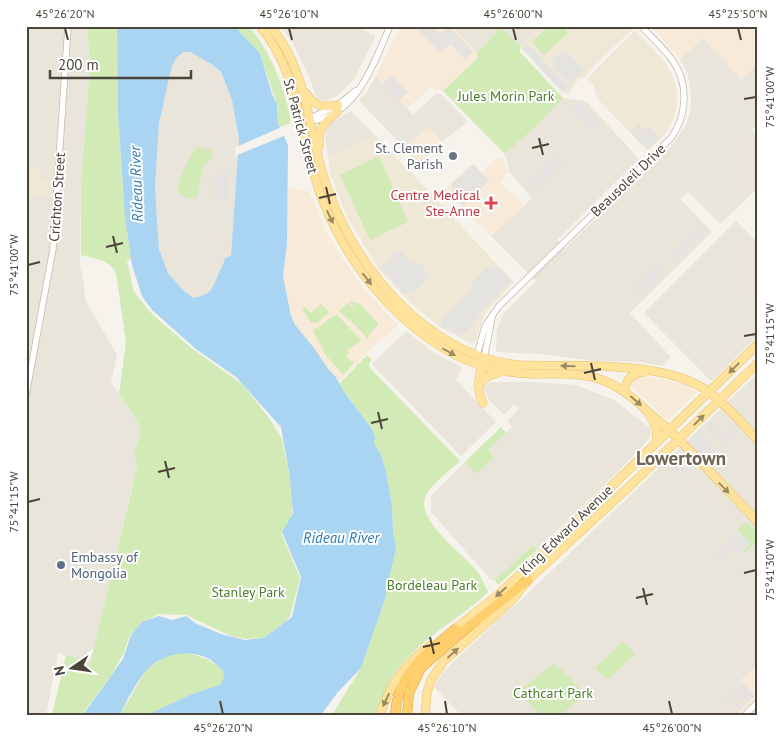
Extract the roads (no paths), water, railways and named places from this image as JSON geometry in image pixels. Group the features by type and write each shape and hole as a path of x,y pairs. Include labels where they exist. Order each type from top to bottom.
{"highway":[{"path":"407,715 410,693 421,668 458,634 528,580"},
{"path":"396,715 398,694 408,673 427,652 455,629"}],"main road":[{"name":"St. Patrick Street","path":"260,26 286,70 295,95 318,188 335,229 352,258 380,295 414,327 442,348 478,366 501,372 586,376 604,381 624,391 670,430 758,522"},
{"name":"St. Patrick Street","path":"270,26 286,49 302,86 319,161 328,190 340,218 359,252 378,279 395,298 426,326 449,342 480,357 502,362 519,365 629,368 682,378 710,392 758,440"},
{"path":"302,86 310,100 316,104 338,108"},
{"path":"319,161 318,139 320,130 338,108"},
{"name":"King Edward Avenue","path":"380,715 391,690 406,666 505,588 758,344"},
{"path":"480,357 478,387 483,403"},
{"name":"King Edward Avenue","path":"425,715 429,686 438,668 513,599 528,580 758,363"},
{"path":"624,391 626,381 630,377 651,371"},
{"path":"478,387 486,377 501,372"},
{"path":"648,412 657,428 656,444"},
{"path":"587,510 591,513 605,509"}],"street":[{"name":"Crichton Street","path":"26,395 53,249 68,26"},
{"path":"310,121 314,116 338,108 360,86 390,26"},
{"name":"Beausoleil Drive","path":"480,357 494,313 529,276 671,138 678,128 684,102 680,75 671,58 641,26"},
{"path":"745,715 758,702"}],"water":[{"name":"Rideau River","path":"117,26 234,26 260,53 277,105 278,123 288,145 287,244 283,276 291,316 295,325 335,376 345,393 372,429 375,437 374,443 381,455 386,472 392,504 393,532 396,548 385,599 361,668 338,692 321,715 147,715 192,694 220,685 224,678 223,671 216,664 203,656 186,653 168,656 152,665 140,679 120,715 83,715 123,659 131,635 142,622 159,616 172,620 186,616 195,623 221,634 245,640 264,638 292,617 301,577 282,532 293,513 290,478 281,427 236,377 196,349 152,310 142,296 132,265 125,218 118,113","holes":["184,52 190,52 213,65 221,72 232,100 239,139 231,256 225,258 215,283 208,293 193,298 168,273 159,249 155,187 159,123 172,66 177,57"]}],"place":[{"name":"St. Clement Parish","path":"453,156"},
{"name":"Centre Medical Ste-Anne","path":"491,203"},
{"name":"Embassy of Mongolia","path":"61,565"}],"district":[{"name":"Lowertown","path":"681,458"}],"park label":[{"name":"Jules Morin Park","path":"506,96"},
{"name":"Bordeleau Park","path":"432,585"},
{"name":"Stanley Park","path":"248,592"},
{"name":"Cathcart Park","path":"553,693"}]}
